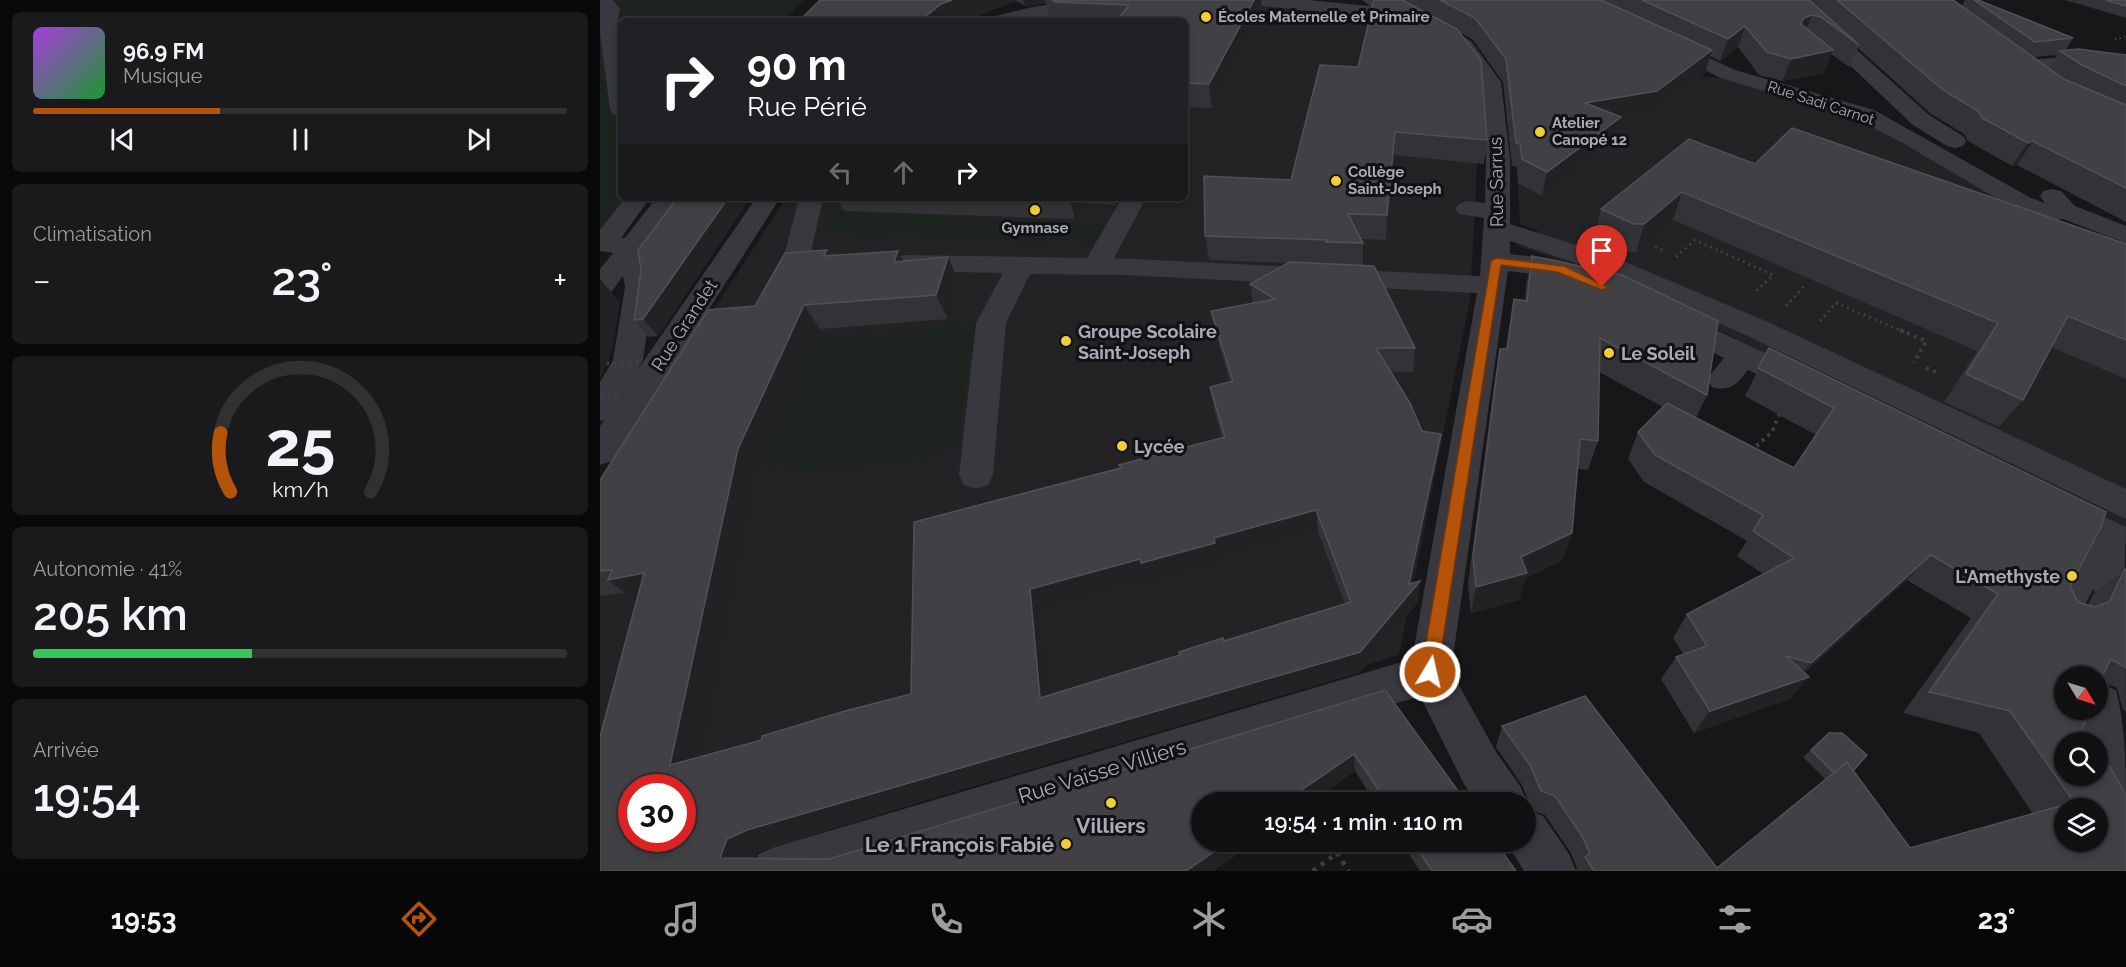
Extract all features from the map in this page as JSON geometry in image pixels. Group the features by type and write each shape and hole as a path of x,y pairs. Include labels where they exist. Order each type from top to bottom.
{"street":[{"path":"604,0 611,9 608,24 618,89"},
{"path":"1011,18 1120,0"},
{"path":"1253,0 1408,15"},
{"name":"Rue Sarrus","path":"1371,0 1408,15 1464,45 1491,82 1498,159 1494,273 1430,672"},
{"path":"1790,0 1921,120"},
{"name":"Rue Sadi Carnot","path":"1649,36 1728,74 1866,116 1914,140 2022,203 2048,213 2066,211"},
{"path":"1699,60 1711,77 1757,97"},
{"path":"2019,67 2064,63 2126,71"},
{"path":"1839,73 1889,109 1921,120 2009,171"},
{"path":"2029,183 2050,194 2066,211 2126,235"},
{"path":"632,246 609,245 606,241 636,201"},
{"path":"600,288 667,201"},
{"name":"Rue Grandet","path":"600,452 766,201"},
{"path":"810,201 796,260 1095,268 1494,273 1560,269 1623,296 1827,396"},
{"path":"1095,268 1132,201"},
{"path":"1468,209 1601,262 1758,329 2126,505"},
{"path":"609,404 628,360 639,287 632,246"},
{"path":"976,476 991,323 1021,265"},
{"path":"1723,379 1744,355"},
{"path":"2036,497 2113,537"},
{"path":"2111,586 2118,570 2113,537"},
{"path":"2062,612 2091,557 2113,537"},
{"path":"1430,672 1480,768 1497,792"},
{"name":"Rue Vaïsse Villiers","path":"775,871 1430,672"},
{"path":"2103,720 2112,782 2126,789"},
{"path":"1536,847 1552,871"}],"path":[{"path":"1676,256 1695,240 1773,275 1755,293"},
{"path":"1820,321 1836,303 1926,341 1914,363"},
{"path":"606,363 641,362"},
{"path":"600,396 609,404"},
{"path":"1748,455 1772,432 1774,423 1785,406"},
{"path":"1313,871 1337,853 1349,871"}],"shaded area":[{"path":"600,0 806,0 798,5 787,18 618,18 618,201 624,201 600,237"},
{"name":"Groupe Scolaire Saint-Joseph","path":"1152,2 1268,6 1376,18 1478,148 1470,300 1399,655 696,871 600,871 600,485 784,201 1188,201 1188,18 1038,18"},
{"path":"1664,74 1726,78 1856,119 2041,216 2126,241 2126,530 1605,275 1515,245 1536,240 1538,231 1520,224 1516,147"},
{"path":"834,211 1103,224 1093,245 817,231"},
{"path":"978,324 966,377 960,439 935,455 868,468 811,471 761,465 815,339"}],"building":[{"path":"820,0 952,0 941,4 924,18 802,18"},
{"path":"1052,0 1254,0 1209,84 1188,83 1188,18 1119,18 1129,5"},
{"path":"1374,0 1402,0 1457,29 1481,60 1487,140 1395,132 1387,215 1348,214 1363,243 1205,236 1204,176 1291,180 1320,65 1358,67"},
{"path":"1440,0 1601,0 1712,50 1657,91 1585,103 1621,117 1547,172 1522,159 1520,143 1516,143 1506,59 1475,18"},
{"path":"1642,0 1809,0 1859,45 1821,17 1812,15 1804,18 1801,24 1833,50 1791,59 1767,52 1745,26 1728,39"},
{"path":"1837,0 1953,0 2064,79 2126,105 2126,188 2033,141 2028,143 1982,118 1978,111 1943,90"},
{"path":"1974,0 1978,0 2073,38 2035,42"},
{"path":"2105,0 2126,0 2126,6"},
{"path":"2078,49 2126,55 2126,86 2082,65 2060,51"},
{"path":"1792,128 2126,244 2126,340 2068,316 2023,400 1966,374 1998,323 1682,192 1644,224 1634,224 1601,209 1689,139 1755,164"},
{"path":"675,201 726,201 643,319 634,320 641,270 638,250"},
{"path":"827,250 824,256 898,251 894,262 948,257 936,295 804,305 738,449 670,765 762,740 762,736 845,711 911,694 914,522 1121,468 1119,465 1225,437 1210,387 1233,381 1211,311 1275,299 1250,284 1290,262 1374,266 1415,348 1376,348 1410,403 1422,431 1441,434 1409,584 1420,581 1360,652 747,830 727,839 720,858 829,859 1385,690 1459,792 1380,792 1354,754 1299,792 1191,792 1191,852 1214,852 1186,871 600,871 600,737 644,573 608,580 612,570 600,571 600,480 708,310 755,306 785,253","holes":["1316,510 1351,602 1224,641 1223,638 1179,652 1180,655 1040,698 1030,589 1140,559 1141,563 1215,543 1214,538"]},
{"path":"1532,256 1622,275 1718,321 1707,395 1600,338 1598,441 1580,439 1572,533 1521,557 1527,573 1476,587 1473,557 1500,349 1507,349 1514,299 1527,301"},
{"path":"1769,348 2106,512 2101,527 2070,586 2078,602 2095,607 2109,602 2126,570 2126,668 2111,659 2108,666 2054,666 2054,720 2085,721 2083,732 2054,732 2054,774 2010,711 1929,692 1998,594 1931,555 1811,663 1786,656 1809,677 1710,711 1676,657 1707,646 1687,614 1794,558 1753,531 1763,515 1655,455 1638,432 1667,403 1794,468 1834,408 1758,368"},
{"path":"1585,696 1717,868 1847,762 1910,848 2054,808 2054,852 2108,852 2108,798 2071,798 2063,786 2108,786 2108,766 2110,767 2126,795 2126,871 1594,871 1585,857 1590,854 1582,836 1555,796 1541,791 1530,765 1502,726"},
{"path":"1829,733 1842,733 1867,755 1853,771 1847,762 1834,773 1811,750"},
{"path":"1420,852 1502,852 1516,871 1432,871"}],"place":[{"name":"Écoles Maternelle et Primaire","path":"1206,17"},
{"name":"Atelier Canopé 12","path":"1540,132"},
{"name":"Collège Saint-Joseph","path":"1336,181"},
{"name":"Gymnase","path":"1035,210"},
{"name":"Groupe Scolaire Saint-Joseph","path":"1066,341"},
{"name":"Le Soleil","path":"1609,353"},
{"name":"Lycée","path":"1122,446"},
{"name":"L'Amethyste","path":"2072,576"},
{"name":"Villiers","path":"1111,803"},
{"name":"Le 1 François Fabié","path":"1066,844"}],"route":[{"path":"1430,672 1496,261 1560,269 1602,287"}]}
